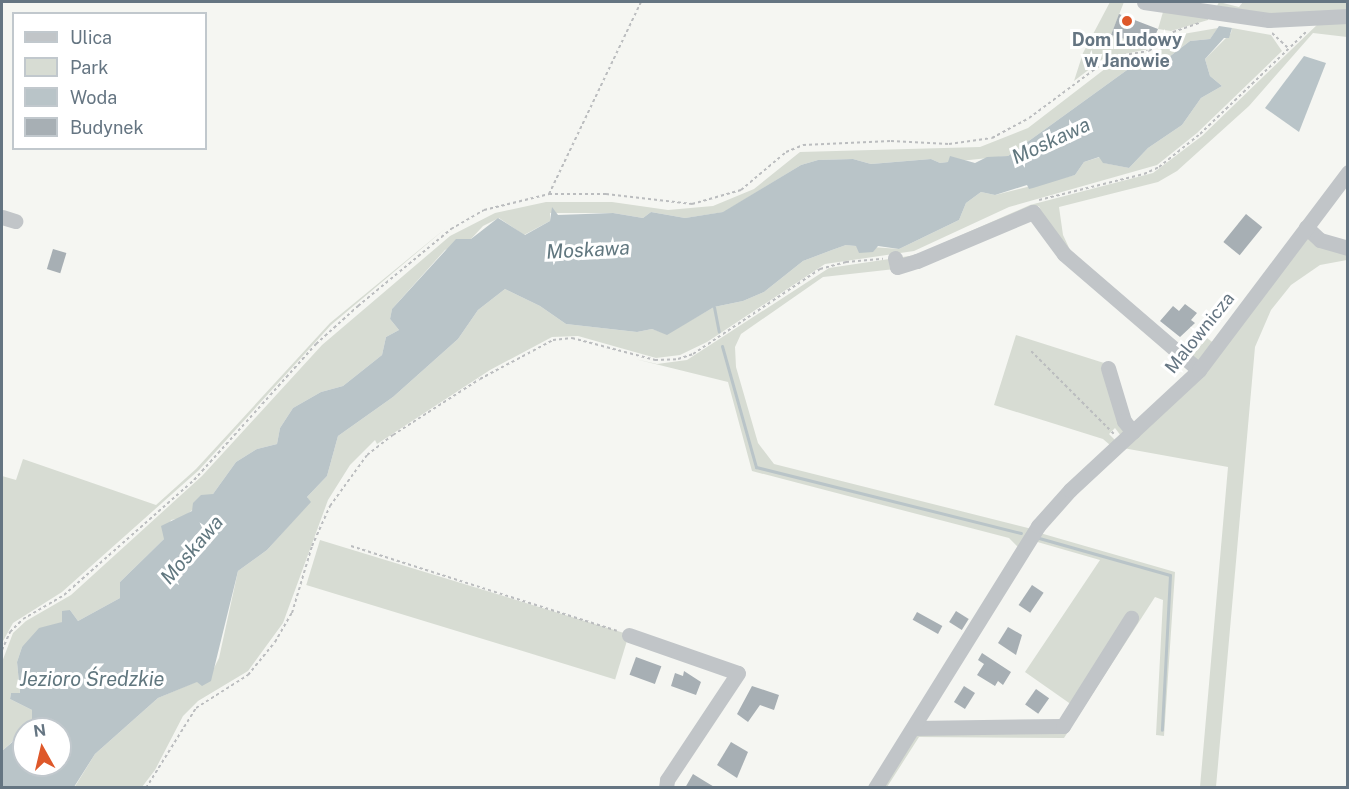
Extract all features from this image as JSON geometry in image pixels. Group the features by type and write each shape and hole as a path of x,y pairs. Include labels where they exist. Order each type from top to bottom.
{"street":[{"path":"1144,2 1216,18 1347,16"},
{"name":"Malownicza","path":"875,788 1038,526 1127,437 1199,370 1347,172"},
{"path":"895,258 897,267 917,261 1034,212 1064,254 1199,370"},
{"path":"1306,227 1320,240 1347,248"},
{"path":"1108,368 1127,437"},
{"path":"913,728 1063,726 1131,618"},
{"path":"629,635 738,673 667,780 666,788"}],"path":[{"path":"549,194 641,2"},
{"path":"2,650 10,632 23,619 64,595 194,480 316,344 451,229 484,210 549,194 606,194 692,204 741,190 786,152 802,145 891,141 949,144 992,138 1029,118 1112,57 1149,51 1173,32 1216,18"},
{"path":"1029,203 1134,177 1159,167 1200,134 1317,18"},
{"path":"146,788 196,708 249,675 275,642 292,613 312,546 330,506 367,455 393,435 480,379 553,340 572,338 655,360 678,359 707,345 820,269 846,262 895,258"},
{"path":"1031,351 1127,437"},
{"path":"351,546 629,635"}],"green space":[{"path":"1110,2 1124,2 1111,35 1119,38 1127,34 1152,43 1156,33 1162,35 1161,40 1149,49 1104,58 1074,81 1083,53"},
{"path":"1219,2 1239,7 1243,2 1347,2 1348,11 1279,15 1217,6"},
{"path":"1163,12 1208,17 1208,20 1171,31 1158,29"},
{"path":"1347,21 1347,37 1313,33 1249,106 1177,171 1158,182 1059,207 1063,235 1071,252 1192,356 1207,338 1215,344 1197,365 1053,239 1039,206 895,269 823,277 741,334 735,347 736,367 758,443 774,464 1032,529 1019,548 1009,538 752,471 728,382 635,359 657,364 687,360 829,268 916,255 1030,205 1153,173 1202,136 1320,22"},
{"path":"1218,28 1210,39 1190,41 1152,70 1127,70 1008,156 940,163 931,159 871,164 853,159 818,160 801,165 724,212 685,218 651,212 643,218 613,213 550,213 550,221 524,235 499,218 483,226 471,239 445,250 392,309 390,319 399,330 386,337 382,355 343,386 321,392 293,408 280,428 277,444 257,449 236,462 213,494 182,518 171,520 164,539 120,582 120,598 78,621 70,610 62,622 22,647 17,662 20,694 11,693 10,699 32,710 32,717 12,717 12,742 2,751 2,662 13,633 26,621 71,595 202,476 322,345 450,236 495,213 546,202 612,202 668,210 713,206 754,189 800,152 980,147 1028,128 1110,65 1149,58 1183,34"},
{"path":"1232,28 1271,35 1282,51 1197,133 1157,165 1009,207 914,251 825,264 707,342 680,355 656,358 578,336 552,337 490,370 377,444 375,440 350,465 328,500 283,623 248,671 198,701 183,716 155,770 142,787 74,788 95,754 158,698 210,676 219,658 238,571 267,550 310,502 307,497 327,476 338,436 393,397 458,339 478,310 505,289 540,306 566,324 637,332 652,329 667,334 714,307 743,301 764,292 803,261 832,250 846,245 899,249 959,220 966,203 981,192 995,195 1075,175 1084,162 1100,157 1104,163 1129,168 1148,148 1182,125 1201,98 1222,86 1210,76 1205,59 1231,33"},
{"path":"446,228 331,325 199,470 62,592 13,623 2,643 2,476 16,480 23,459 156,505 196,469 330,323"},
{"path":"1308,235 1347,250 1347,260 1320,265 1291,285 1271,310 1255,347 1216,787 1200,787 1228,467 1123,448"},
{"path":"1016,335 1104,363 1126,431 1121,436 1115,428 1109,434 1116,441 1110,445 1103,439 994,405"},
{"path":"1040,533 1175,572 1164,736 1156,735 1163,600 1155,597 1064,738 919,737 887,787 881,788 917,733 1063,732 1138,616 1132,611 1072,705 1025,672 1100,560 1034,541"},
{"path":"320,540 629,634 615,679 306,585"}],"water":[{"name":"Jezioro Średzkie","path":"1219,26 1232,28 1229,38 1224,38 1205,59 1210,76 1222,86 1201,98 1182,125 1148,148 1129,168 1103,163 1099,157 1084,162 1075,175 1033,188 1029,189 1027,185 995,195 981,192 966,203 959,220 899,249 878,246 873,252 859,253 856,246 846,245 832,250 803,261 764,292 743,301 714,307 667,335 652,329 637,332 566,324 540,306 505,289 478,310 458,339 393,397 338,436 327,476 307,497 311,502 267,550 238,571 211,681 202,686 197,682 158,698 95,754 74,787 2,787 2,751 12,742 12,777 72,777 72,717 32,717 32,710 10,699 11,693 20,693 17,662 22,647 39,628 62,622 62,611 70,610 78,621 120,598 120,582 164,539 161,526 192,511 193,503 201,495 213,494 236,462 257,449 277,444 280,428 293,408 321,392 343,386 382,355 386,337 399,330 390,319 392,309 456,239 471,239 498,218 525,235 550,221 552,207 558,215 613,213 643,218 651,212 685,218 723,212 801,165 818,160 853,159 871,164 931,159 940,163 948,162 950,156 975,163 987,157 1008,156 1127,70 1152,70 1190,41 1210,39"},
{"path":"1304,56 1326,63 1299,132 1265,108"}],"building":[{"name":"Dom Ludowy w Janowie","path":"1119,14 1158,29 1152,43 1127,34 1125,39 1111,35"},
{"path":"1246,214 1262,227 1240,255 1223,242"},
{"path":"53,249 66,253 60,273 47,269"},
{"path":"1185,304 1197,313 1191,320 1195,323 1180,337 1160,321 1173,306 1179,311"},
{"path":"1032,585 1044,593 1030,613 1019,605"},
{"path":"956,611 969,619 962,630 949,622"},
{"path":"917,612 942,626 938,634 913,620"},
{"path":"1008,627 1022,635 1016,655 998,643"},
{"path":"982,653 1011,672 1003,685 998,681 995,686 977,675 984,664 978,660"},
{"path":"636,657 661,666 655,684 630,675"},
{"path":"684,671 701,682 696,695 671,686 675,673 683,676"},
{"path":"752,686 779,695 774,710 760,705 748,722 737,714"},
{"path":"964,686 975,693 965,709 954,702"},
{"path":"1036,689 1049,698 1038,714 1025,705"},
{"path":"731,742 748,752 737,778 717,765"},
{"path":"693,774 706,782 716,788 685,788"}],"waterway":[{"path":"714,307 719,332"},
{"path":"722,346 756,467 1021,533"},
{"path":"1039,538 1170,575 1162,730"}],"place":[{"name":"Dom Ludowy w Janowie","path":"1127,21"}],"water label":[{"name":"Moskawa","path":"1051,141"},
{"name":"Moskawa","path":"588,250"},
{"name":"Moskawa","path":"192,550"}]}
